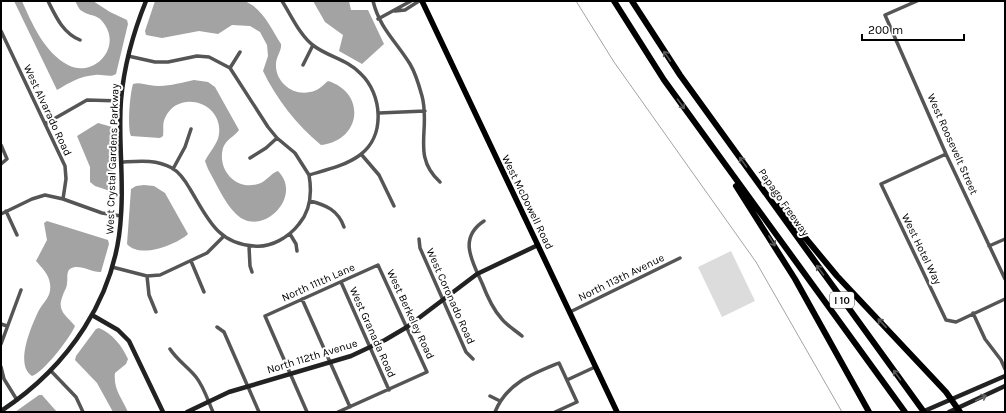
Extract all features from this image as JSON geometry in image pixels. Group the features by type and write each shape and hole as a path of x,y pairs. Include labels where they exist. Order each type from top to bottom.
{"highway":[{"name":"I 10","path":"614,1 664,80 905,412"},
{"name":"Papago Freeway","path":"634,3 680,75 922,410"},
{"path":"722,161 741,194 795,278 869,412"},
{"path":"766,194 781,208 837,276 946,392 958,410"}],"main road":[{"name":"West McDowell Road","path":"422,1 617,412"}],"street":[{"path":"48,1 61,25 71,36 80,40"},
{"name":"West Crystal Gardens Parkway","path":"1,411 17,400 51,371 70,349 92,315 112,267 120,235 122,162 121,101 128,56 135,28 145,1"},
{"path":"282,1 303,34 313,45 350,64 361,73 374,91 379,113 376,132 361,154 346,163 308,175"},
{"path":"373,1 378,19 414,72 425,112 423,154 427,166 433,176 440,182"},
{"path":"378,19 411,1"},
{"path":"395,11 405,10 419,1"},
{"name":"West Roosevelt Street","path":"917,1 885,15 946,154 1005,279"},
{"name":"West Alvarado Road","path":"1,31 65,166 66,179 63,199"},
{"path":"303,65 313,45"},
{"path":"230,68 240,52"},
{"path":"122,162 158,162 173,168 188,186 211,225 223,237 249,246 268,245 290,234 300,223 310,201 311,188 308,175 295,153 277,138 256,112 242,84 230,68 209,57 197,56 168,62 155,62 128,56"},
{"path":"45,124 87,100 121,101"},
{"path":"379,113 425,112"},
{"path":"173,168 185,147 191,129"},
{"path":"250,158 266,148 277,138"},
{"path":"1,145 7,159 1,164"},
{"path":"361,154 379,175 394,206"},
{"name":"West Hotel Way","path":"946,154 881,184 944,317 949,321 956,322 973,314"},
{"path":"1,214 32,199 45,196 63,199 94,211 121,216"},
{"path":"310,201 331,208 341,219 344,227"},
{"path":"6,211 17,235"},
{"path":"484,221 472,232 469,243 470,254 477,274 491,304 501,319 522,336"},
{"path":"290,234 296,244 297,251"},
{"path":"112,267 147,276 160,275 211,251 223,237"},
{"name":"West Coronado Road","path":"419,238 420,248 466,352 473,359"},
{"path":"989,246 1005,239"},
{"name":"North 112th Avenue","path":"187,412 248,386 330,362 385,340 407,327 477,274 538,245"},
{"path":"249,246 250,266 252,272"},
{"name":"North 113th Avenue","path":"570,312 680,258"},
{"path":"191,261 204,292"},
{"name":"North 111th Lane","path":"290,373 265,316 378,265"},
{"name":"West Berkeley Road","path":"378,265 427,372 389,390"},
{"path":"147,276 148,295 156,312"},
{"name":"West Granada Road","path":"341,282 389,390"},
{"path":"1,344 21,290"},
{"path":"302,299 350,407"},
{"path":"1005,299 973,314 985,339 1001,360 1005,369"},
{"path":"92,315 118,330 129,342 163,412"},
{"path":"1,324 7,326"},
{"path":"217,327 224,332 259,412"},
{"path":"170,349 175,357 187,366 198,379 213,412"},
{"path":"496,412 500,402 511,388 522,380 559,362 577,402 555,412"},
{"path":"1,367 4,379 17,400"},
{"path":"567,380 596,367"},
{"path":"51,371 76,397 83,412"},
{"path":"290,373 307,412"},
{"path":"922,410 1005,376"},
{"path":"949,412 958,410 1005,386"},
{"path":"338,412 389,390"},
{"path":"490,396 500,402"}],"shaded area":[{"path":"14,1 22,1 30,19 46,46 60,60 77,68 87,68 102,59 107,52 109,34 105,25 100,19 85,13 79,8 75,1 93,1 110,12 127,20 128,24 116,74 111,76 98,75 84,77 75,80 57,90"},
{"path":"155,1 244,1 250,4 266,19 281,44 281,49 276,64 276,71 282,82 292,90 304,93 315,91 328,81 341,87 349,96 353,105 354,116 351,126 344,135 334,142 321,145 303,129 281,102 268,82 263,71 268,56 267,45 260,32 250,26 232,25 218,34 199,31 162,38 146,35 145,31"},
{"path":"313,1 349,1 351,10 368,10 384,44 362,64 339,51 343,35 325,22"},
{"path":"194,80 208,82 215,87 239,130 226,142 223,148 223,164 230,177 242,184 258,184 278,171 285,181 286,192 283,203 276,212 267,218 257,221 246,220 236,214 217,186 205,161 218,138 218,123 214,114 207,107 198,103 189,102 179,104 171,109 165,118 163,125 163,136 160,138 131,136 129,126 129,110 133,84 139,83 161,86"},
{"path":"98,123 112,127 113,188 110,191 95,186 90,182 90,167 77,136"},
{"path":"136,186 154,186 165,193 188,234 167,246 158,249 140,250 127,244 131,189"},
{"path":"47,221 108,240 109,244 101,272 77,267 69,270 67,286 61,300 61,309 65,316 75,326 50,362 32,376 27,371 24,363 24,354 35,318 50,292 47,274 36,261 47,240 44,223"},
{"path":"731,251 755,301 722,317 698,267"},
{"path":"99,328 109,334 116,341 128,359 126,364 115,373 115,384 128,412 113,412 97,383 75,360 76,356 96,329"},
{"path":"39,395 42,395 57,412 15,412"}],"waterway":[{"path":"576,1 614,62 756,262 842,412"}]}
